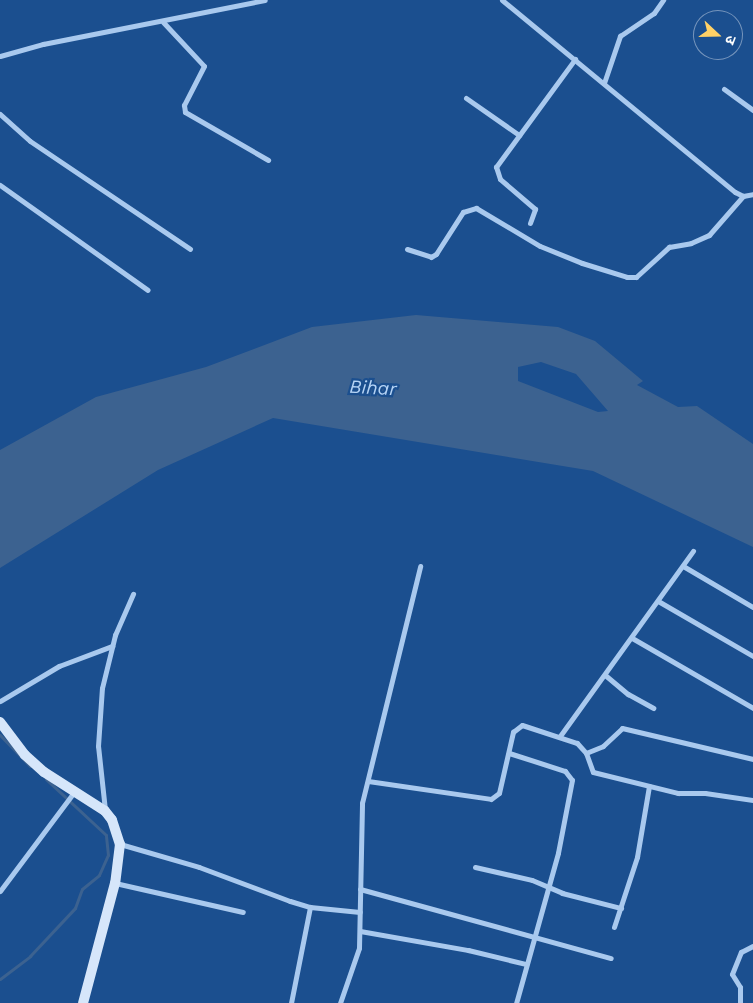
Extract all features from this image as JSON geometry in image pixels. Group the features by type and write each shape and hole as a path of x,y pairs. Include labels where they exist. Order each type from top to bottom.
{"street":[{"path":"0,56 44,44 163,22 265,0"},
{"path":"502,0 735,192 743,196"},
{"path":"604,83 620,36 654,14 663,0"},
{"path":"163,22 204,66 184,105 185,112 268,160"},
{"path":"530,223 535,209 500,179 496,172 498,163 575,59"},
{"path":"724,89 753,110"},
{"path":"466,98 519,135"},
{"path":"0,114 30,141 190,248"},
{"path":"0,185 148,290"},
{"path":"407,249 431,257 436,254 463,212 476,208 540,246 582,263 627,277 636,277 669,248 691,243 709,234 743,196 753,194"},
{"path":"560,736 693,551"},
{"path":"340,1003 354,966 360,932 360,815 420,566"},
{"path":"683,566 753,607"},
{"path":"105,811 98,719 112,646 133,594"},
{"path":"658,601 753,656"},
{"path":"632,638 753,708"},
{"path":"0,701 59,666 112,646"},
{"path":"605,675 628,694 653,708"},
{"path":"0,722 25,755 44,772 105,811 112,820 120,844 114,883 83,1003"},
{"path":"368,781 492,799 499,793 514,732 518,726 560,736 577,743 586,753 593,772 678,793 705,792 753,800"},
{"path":"586,753 603,746 622,728 753,759"},
{"path":"509,753 565,771 571,776 549,888 516,1003"},
{"path":"614,927 642,835 649,786"},
{"path":"0,891 74,791"},
{"path":"120,844 199,867 310,907 360,912"},
{"path":"475,867 532,880 549,888 621,908"},
{"path":"114,883 243,912"},
{"path":"360,889 535,935 611,958"},
{"path":"291,1003 310,907"},
{"path":"360,932 468,950 526,964"},
{"path":"740,1003 740,987 732,974 741,952 753,946"}],"water":[{"name":"Bihar","path":"416,315 558,327 595,341 643,381 637,385 678,407 697,406 753,444 753,547 593,471 273,418 158,470 0,568 0,450 96,397 206,367 312,327","holes":["541,362 576,374 608,411 598,412 518,381 518,367"]}],"waterway":[{"path":"0,735 30,766"},
{"path":"0,979 30,956 75,908 82,889 99,875 108,855 106,835 46,779"}]}
